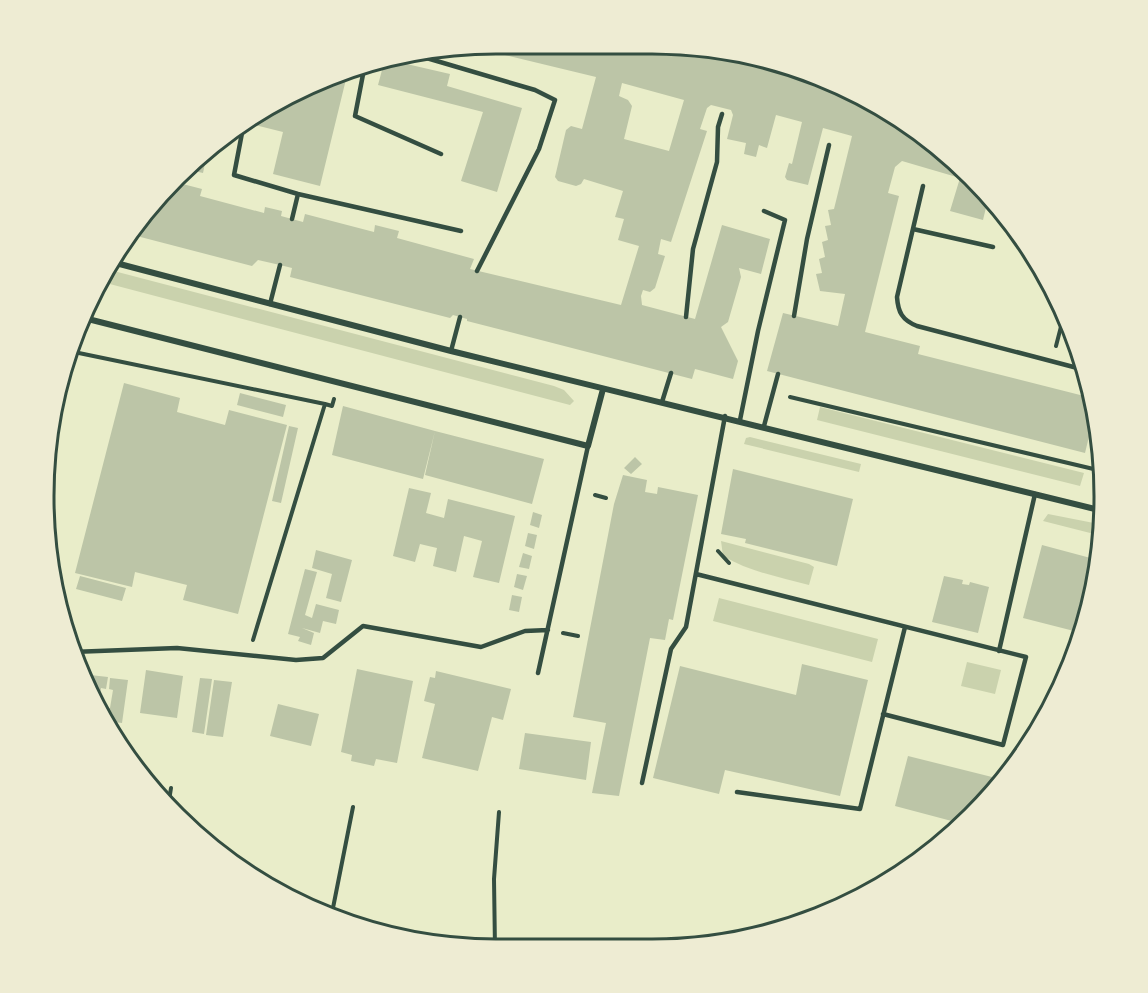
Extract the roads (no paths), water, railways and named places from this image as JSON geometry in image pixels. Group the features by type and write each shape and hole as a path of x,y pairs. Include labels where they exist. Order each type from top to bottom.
{"street":[{"path":"120,264 451,351 603,389 725,416 1094,509"},
{"path":"91,320 588,446 603,389"}],"lane":[{"path":"431,59 535,90 555,100 539,148 477,271"},
{"path":"363,74 356,116 441,154"},
{"path":"686,317 693,249 717,162 718,127 722,114"},
{"path":"242,135 234,174 298,194 461,231"},
{"path":"794,316 807,239 829,146"},
{"path":"923,186 897,297 899,312 909,323 1075,367"},
{"path":"291,219 298,194"},
{"path":"740,420 758,331 785,220 764,211"},
{"path":"913,229 993,247"},
{"path":"270,304 280,265"},
{"path":"451,351 460,317"},
{"path":"662,402 671,373"},
{"path":"764,426 778,374"},
{"path":"642,783 671,649 686,627 725,416"},
{"path":"538,672 588,446"},
{"path":"999,651 1035,494"},
{"path":"696,574 1026,657 1003,745 882,714"},
{"path":"82,652 177,648 296,660 323,658 363,626 481,647 525,631 548,630"},
{"path":"736,792 860,809 905,627"}]}
